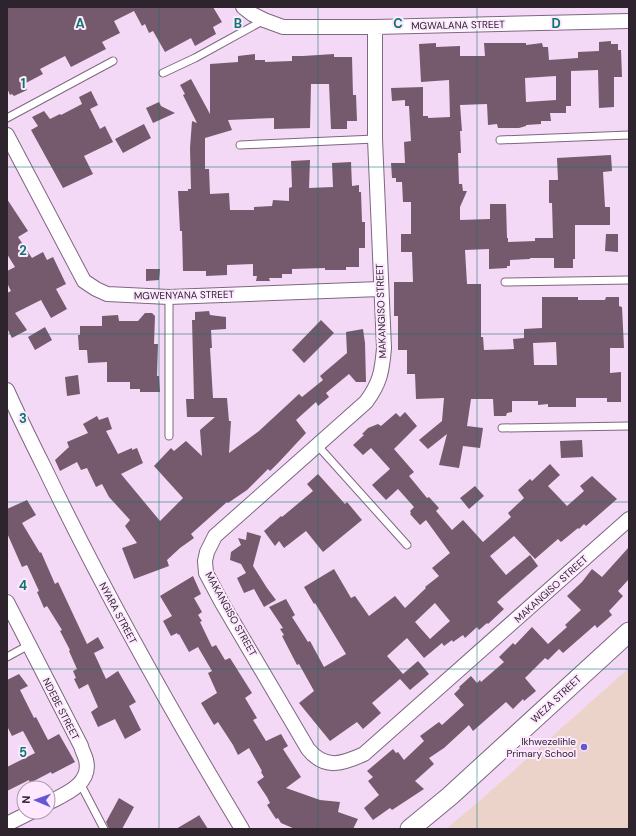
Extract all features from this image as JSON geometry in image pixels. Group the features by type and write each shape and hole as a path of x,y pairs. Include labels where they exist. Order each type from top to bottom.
{"street":[{"name":"MGWALANA STREET","path":"243,7 252,14 283,27 375,27 629,21"},
{"name":"MAKANGISO STREET","path":"375,27 375,139 380,288 384,348 382,372 375,390 366,402 216,536 207,552 205,562 206,572 222,603 308,749 314,756 324,762 337,764 364,754 629,519"},
{"name":"MGWENYANA STREET","path":"7,135 84,281 107,294 169,297 380,288"},
{"name":"NYARA STREET","path":"7,390 77,536 116,610 189,741 242,829"},
{"name":"NDEBE STREET","path":"7,602 82,751 87,769 85,776 80,783"},
{"name":"WEZA STREET","path":"410,829 450,796 629,632"},
{"path":"56,798 80,783"},
{"path":"7,824 16,820"}],"lane":[{"path":"163,73 195,58 264,20"},
{"path":"7,118 113,61"},
{"path":"500,140 629,135"},
{"path":"240,146 375,139"},
{"path":"505,282 629,280"},
{"path":"169,297 169,436"},
{"path":"502,428 629,426"},
{"path":"318,446 408,545"},
{"path":"7,657 29,645"},
{"path":"80,783 104,829"}],"shaded area":[{"name":"Ikhwezelihle Primary School","path":"629,668 629,829 446,829 483,798"}],"building":[{"path":"7,7 213,7 222,22 213,27 216,34 195,46 191,38 165,52 153,31 149,33 145,24 142,26 134,11 114,21 120,33 102,42 106,49 71,67 65,56 40,69 43,74 24,84 27,90 14,96 12,94 10,95 7,88"},
{"path":"611,41 611,44 618,44 618,50 621,50 622,77 614,77 614,107 599,108 598,70 571,71 571,106 566,106 566,113 550,113 551,121 541,121 541,124 526,125 519,128 498,128 497,124 488,125 487,104 460,105 462,131 460,131 461,153 458,153 459,184 462,184 463,191 467,191 460,207 460,220 490,219 490,204 506,204 508,242 535,241 535,238 553,238 552,203 549,203 549,180 558,180 557,158 611,155 612,171 603,172 605,207 610,207 610,225 575,225 575,259 573,259 573,268 554,268 554,258 530,258 510,260 510,266 507,266 507,268 489,269 489,249 465,250 467,284 481,284 481,337 483,337 484,350 514,349 513,339 524,338 524,329 542,328 542,297 578,297 578,300 605,300 606,297 619,297 619,306 622,307 624,348 610,348 610,373 621,372 621,402 607,402 607,398 576,398 576,407 548,407 548,404 538,405 538,401 512,401 512,412 507,413 506,416 494,416 493,399 471,399 467,426 483,428 480,448 463,446 459,468 439,465 447,434 428,449 419,440 442,421 444,398 416,399 415,374 407,374 407,350 398,350 398,316 394,316 394,282 413,282 412,252 401,252 401,234 411,234 411,202 403,202 402,182 396,182 396,178 392,178 391,163 405,163 404,142 411,141 409,106 405,106 405,100 392,101 391,88 423,87 423,116 428,116 428,118 450,117 449,80 421,82 419,44 436,43 436,47 460,46 460,56 485,56 484,43 526,43 526,45 542,43 543,47 548,47 549,60 578,58 578,52 599,51 599,42","holes":["556,76 556,100 526,102 525,78","556,342 557,365 534,365 533,343"]},
{"path":"255,54 255,60 265,60 265,62 292,61 292,56 334,54 334,57 352,57 353,95 356,95 357,121 347,121 347,129 331,129 329,84 311,84 310,128 274,129 274,118 228,120 232,130 205,138 205,169 209,169 210,194 229,193 230,210 254,210 254,207 272,206 273,200 289,201 289,188 292,187 291,161 310,160 309,188 333,187 332,163 351,162 352,186 359,185 359,192 361,192 362,222 365,222 365,248 359,248 359,267 346,267 346,270 325,270 325,268 292,269 292,274 282,274 282,278 269,278 270,281 256,281 257,276 253,276 253,264 227,265 227,275 206,276 206,271 183,271 182,231 180,231 178,191 188,191 188,189 191,189 190,148 192,121 197,123 183,95 185,94 180,85 191,79 210,114 210,64 238,62 238,56"},
{"path":"91,91 98,105 90,109 100,129 105,126 113,142 84,156 93,174 63,188 31,130 38,126 32,117 44,111 50,119 60,114 61,115 82,104 79,97"},
{"path":"159,102 161,106 175,113 153,123 146,108"},
{"path":"144,124 151,138 123,153 115,139"},
{"path":"7,199 28,231 18,237 32,258 43,252 47,260 53,257 66,284 56,289 67,309 51,318 41,300 15,313 27,330 12,338 7,328 7,293 11,291 7,283 7,271 15,267 7,254"},
{"path":"606,234 618,234 618,252 605,251"},
{"path":"146,269 160,269 159,280 146,281"},
{"path":"209,311 210,315 226,317 226,329 211,330 212,348 210,348 213,398 227,398 229,421 231,421 229,453 259,431 299,394 302,397 323,380 320,376 347,353 346,332 363,329 365,343 366,382 356,382 349,374 326,393 329,397 318,406 316,402 296,420 306,433 270,471 268,469 247,490 228,503 227,502 191,534 194,538 167,560 169,566 134,579 122,548 137,543 125,526 130,520 109,497 102,484 96,487 87,468 81,470 77,462 60,471 55,460 69,447 67,442 88,433 83,424 97,416 99,420 108,417 112,429 106,431 118,454 132,448 132,450 137,448 143,463 121,474 160,521 183,498 154,466 171,448 174,451 186,441 202,456 200,430 215,417 187,417 186,399 194,399 192,320 195,320 195,312"},
{"path":"145,313 152,313 155,316 154,344 158,344 157,376 159,376 160,392 140,392 140,389 130,389 130,382 107,382 107,362 88,363 87,350 79,350 78,335 80,335 80,326 102,326 102,316 118,315 119,321 138,321"},
{"path":"321,320 334,333 304,363 292,350"},
{"path":"45,327 52,340 35,350 28,337"},
{"path":"78,375 80,394 67,396 65,377"},
{"path":"405,412 417,426 394,449 414,472 409,476 427,498 429,497 439,508 436,511 452,530 463,520 483,542 511,517 508,513 524,498 518,490 530,479 532,481 550,464 560,475 548,486 567,506 584,491 580,486 592,476 617,499 586,526 584,524 561,542 558,539 535,559 514,536 490,556 506,575 530,555 538,566 497,602 504,609 488,624 487,623 479,630 477,627 465,638 463,635 444,646 442,643 424,658 407,638 387,656 403,674 418,661 429,674 410,690 400,679 372,703 381,713 363,729 357,722 330,741 299,703 314,691 299,664 297,665 282,636 284,635 280,629 283,628 269,607 286,599 295,615 292,617 308,642 310,641 324,667 346,654 304,587 334,569 351,598 355,596 369,616 395,596 405,608 426,588 425,587 439,576 432,568 450,553 426,520 420,525 410,514 410,511 414,507 398,489 386,500 372,485 390,469 371,448 363,455 353,445 364,435 362,434 368,428 378,424 381,426 396,413 400,417","holes":["435,603 450,621 430,639 415,622"]},
{"path":"582,440 583,457 561,458 560,441"},
{"path":"318,474 345,504 347,502 362,520 323,552 306,531 284,548 279,541 275,546 264,531 313,491 307,484"},
{"path":"475,486 484,496 469,509 460,498"},
{"path":"27,500 36,515 22,523 40,553 41,552 55,584 58,582 87,644 98,637 104,648 94,653 106,679 118,671 136,702 129,706 141,730 125,739 115,719 98,727 91,712 98,707 88,684 79,689 74,679 76,678 73,671 77,669 69,651 70,650 60,631 62,630 47,606 44,608 37,592 39,591 27,565 22,567 7,533 7,509"},
{"path":"247,532 261,536 253,566 276,600 264,607 254,589 244,593 237,578 246,573 241,564 230,560 231,552 241,545 238,538 246,540"},
{"path":"629,547 629,579 618,591 623,596 609,611 612,615 597,628 595,625 563,653 559,649 548,660 545,658 525,678 536,691 524,701 523,699 513,709 506,702 473,731 469,725 444,748 429,758 434,764 415,781 424,789 392,810 390,808 373,820 364,808 379,795 368,781 373,777 367,771 393,749 396,753 398,752 404,760 424,741 420,736 439,722 442,725 464,705 454,694 460,688 459,687 471,676 477,683 480,680 481,682 504,662 499,657 513,643 515,645 532,627 548,644 567,627 565,625 581,610 567,596 582,582 592,569 602,577"},
{"path":"193,576 201,594 194,598 202,612 198,615 202,621 200,622 212,647 216,645 225,660 230,658 252,693 245,698 257,718 253,720 266,741 281,734 288,746 283,749 301,777 286,788 320,800 340,802 338,812 358,819 353,829 295,829 281,823 278,818 276,819 267,805 270,803 257,782 264,777 249,748 238,755 218,722 214,725 201,703 217,693 208,673 212,671 198,647 189,652 179,634 178,635 177,633 171,636 163,621 172,616 160,596"},
{"path":"19,674 28,686 20,690 34,718 36,717 48,740 59,734 75,762 52,774 51,772 36,780 16,780 16,786 7,791 7,767 35,753 23,731 12,736 7,726 7,680"},
{"path":"119,798 134,807 122,829 109,829 106,822"},
{"path":"199,815 208,829 176,829 198,816"}],"place":[{"name":"Ikhwezelihle Primary School","path":"584,747"}]}
